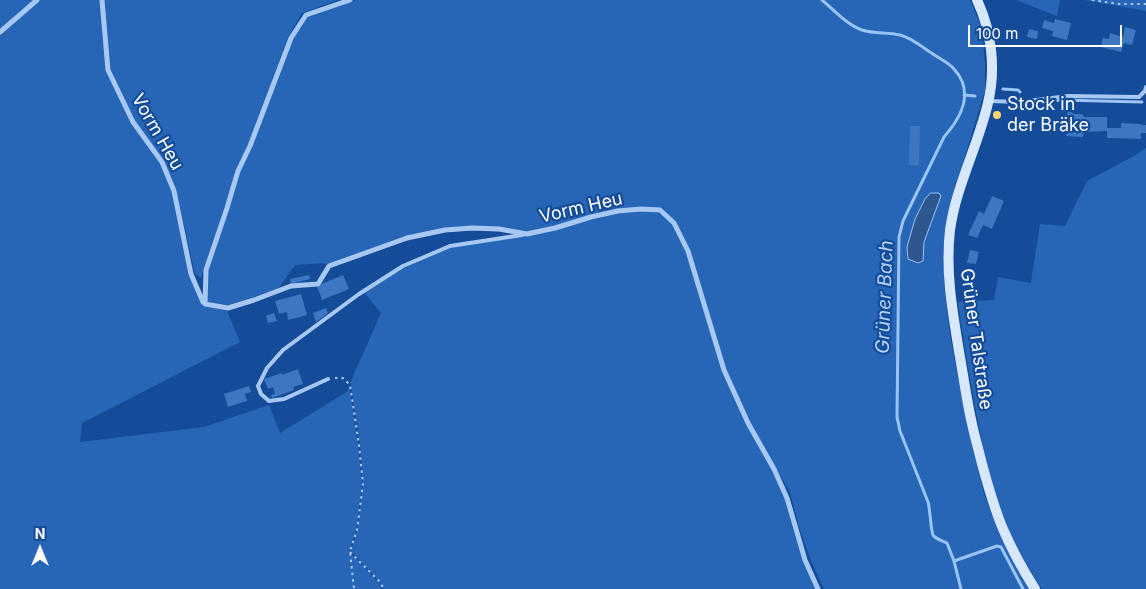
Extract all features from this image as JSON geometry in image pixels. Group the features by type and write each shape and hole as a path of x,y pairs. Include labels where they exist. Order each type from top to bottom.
{"main road":[{"name":"Grüner Talstraße","path":"977,0 986,22 991,47 992,74 986,113 954,210 948,248 950,292 972,424 989,492 1003,528 1035,589"}],"street":[{"path":"0,32 37,0"},
{"name":"Vorm Heu","path":"102,0 108,70 133,122 162,162 174,191 191,274 205,304 228,308 291,286 318,284 329,266 407,238 445,230 500,228 527,234 618,211 660,210 674,222 688,251 724,370 748,423 774,469 786,498 805,560 818,589"},
{"path":"205,304 206,270 238,172 250,146 291,38 306,15 350,0"}],"lane":[{"path":"988,101 1020,102 1068,96 1139,97 1146,87"},
{"path":"328,379 284,399 269,401 261,394 258,386 267,368 283,350 359,294 403,266 450,246 527,234"}],"path":[{"path":"1092,0 1119,4 1146,4"},
{"path":"328,379 343,378 350,385 359,445 363,484 357,530 350,551 354,589"},
{"path":"350,551 379,581 384,589"}],"shaded area":[{"path":"0,0 338,0 302,13 288,37 225,207 201,278 195,274 176,190 163,161 134,121 111,71 106,35 107,72 132,123 161,163 173,192 190,276 203,306 227,311 240,342 82,423 80,442 204,427 269,405 280,433 348,391 349,384 362,484 356,530 349,551 379,583 382,589 0,589"},
{"path":"357,0 970,0 980,24 983,42 985,90 954,188 945,229 943,249 945,292 949,329 967,426 984,494 998,531 1029,589 824,589 800,530 790,492 749,423 725,370 708,313 675,223 660,210 641,208 526,233 445,229 327,265 325,263 295,265 278,289 228,305 207,302 208,270 240,172 293,39 308,17"},
{"path":"1016,0 1060,0 1057,16"},
{"path":"1084,0 1146,0 1146,11 1141,10"},
{"path":"1146,148 1146,589 1042,589 1014,541 995,492 978,424 958,302 994,300 998,277 1031,283 1040,224 1065,226 1087,181"},
{"path":"931,193 939,193 941,196 924,242 923,261 918,263 908,259 907,247 915,219 925,199"},
{"path":"641,210 657,212 673,223 687,252 722,369 785,498 803,560 816,589 384,589 351,551 357,531 363,484 360,445 350,383 381,313 364,292 405,267 451,247 535,235 601,217"}],"building":[{"path":"1055,19 1071,23 1067,40 1052,36 1053,31 1042,28 1044,20 1054,23"},
{"path":"1125,27 1136,30 1132,45 1124,43 1121,52 1101,47 1103,38 1109,39 1110,33 1123,37"},
{"path":"1029,29 1038,31 1037,39 1027,37"},
{"path":"1068,112 1082,114 1084,117 1107,117 1107,128 1121,128 1121,123 1146,125 1146,133 1141,133 1141,139 1107,138 1107,131 1084,132 1083,137 1066,136 1070,130 1071,123 1066,117"},
{"path":"910,126 920,126 919,166 909,165"},
{"path":"992,196 1004,201 992,229 983,225 977,238 968,235 979,211 984,214"},
{"path":"970,250 979,252 976,264 967,263"},
{"path":"309,275 310,279 291,284 290,279"},
{"path":"343,275 349,289 322,300 317,286"},
{"path":"301,294 307,315 288,320 287,312 279,314 275,301"},
{"path":"326,308 328,313 316,322 313,313"},
{"path":"274,313 277,321 268,323 266,316"},
{"path":"298,369 303,384 293,387 294,390 272,398 271,395 275,394 273,387 268,389 264,379"},
{"path":"249,386 251,392 245,394 247,401 228,407 224,394"}],"waterway":[{"name":"Grüner Bach","path":"822,0 856,28 871,32 900,35 913,40 952,67 964,87 965,96 960,113 956,122 944,137 903,221 899,237 897,417 900,431 928,502 933,535 947,543 961,589"},
{"path":"1003,89 1018,90 1020,92"},
{"path":"964,95 975,96"},
{"path":"1042,101 1142,102"},
{"path":"954,561 997,546 1001,547 1023,589"}],"place":[{"name":"Stock in der Bräke","path":"997,115"}]}
